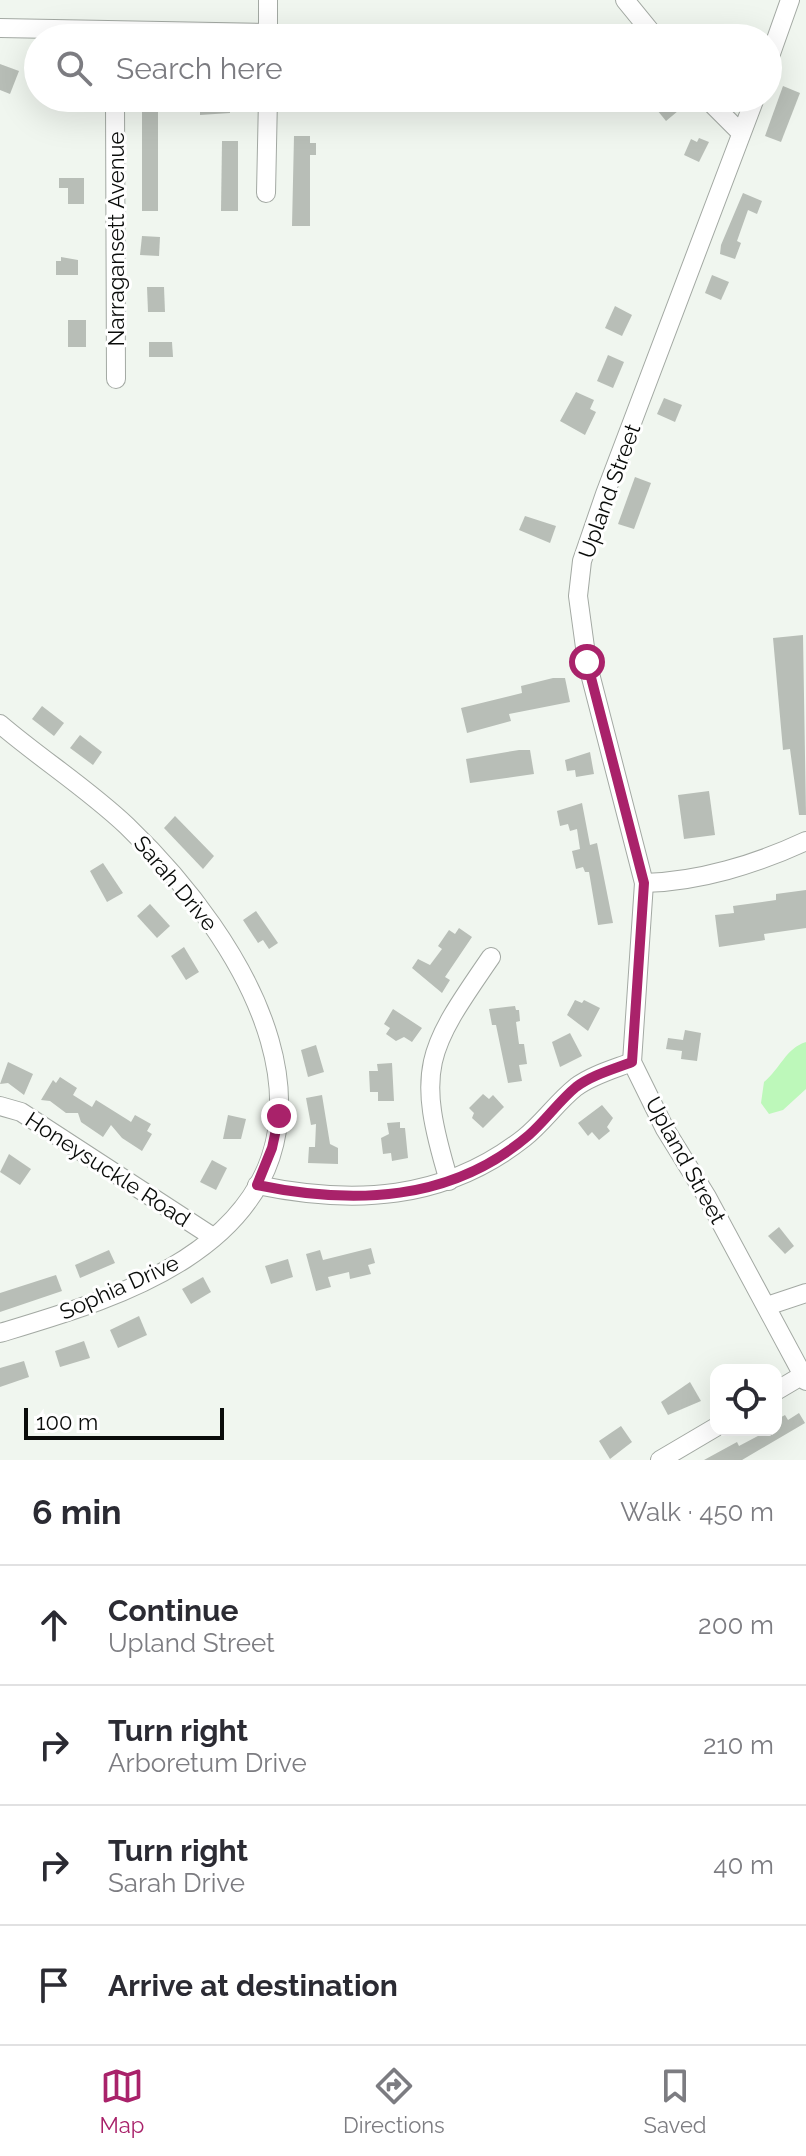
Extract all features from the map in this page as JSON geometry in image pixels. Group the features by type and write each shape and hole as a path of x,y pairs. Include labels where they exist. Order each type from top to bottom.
{"street":[{"path":"268,0 268,24"},
{"path":"625,0 645,24"},
{"path":"781,24 790,0"},
{"path":"0,28 24,29"},
{"name":"Narragansett Avenue","path":"115,112 116,379"},
{"path":"266,193 268,112"},
{"path":"720,112 741,133"},
{"name":"Upland Street","path":"749,112 605,494 579,575 581,626 587,662 644,883 632,1062 665,1129 767,1306 804,1378"},
{"name":"Sarah Drive","path":"0,724 126,825 213,923 271,1036 280,1089 279,1116 272,1148 257,1185"},
{"path":"644,883 693,877 747,864 806,841"},
{"path":"449,1181 430,1102 435,1047 447,1021 491,957"},
{"path":"257,1185 298,1193 355,1198 381,1197 449,1181 482,1168 507,1152 578,1086 632,1062"},
{"name":"Honeysuckle Road","path":"0,1106 21,1112 213,1237"},
{"name":"Sophia Drive","path":"0,1333 83,1309 185,1259 213,1237 241,1208 257,1185"},
{"path":"767,1306 806,1293"},
{"path":"782,1388 804,1378"},
{"path":"660,1460 710,1431"}],"green space":[{"path":"806,1042 806,1089 783,1110 769,1114 761,1103 764,1082 793,1049"}],"building":[{"path":"0,64 19,71 10,94 0,90"},
{"path":"783,86 800,93 781,142 765,136 774,112 782,112"},
{"path":"142,112 158,112 158,211 142,211"},
{"path":"200,112 230,112 230,113 200,115"},
{"path":"659,112 677,112 666,121"},
{"path":"294,136 310,136 310,143 316,143 316,155 310,155 310,226 292,226"},
{"path":"699,138 709,142 699,162 684,155 691,139 697,142"},
{"path":"222,141 238,141 238,211 221,211"},
{"path":"59,178 84,178 84,204 68,204 68,188 59,188"},
{"path":"743,193 762,201 757,214 748,210 737,241 741,243 735,259 720,254 721,245"},
{"path":"142,236 160,237 159,256 140,255"},
{"path":"61,257 78,260 78,275 56,275 56,261 61,261"},
{"path":"712,275 729,282 721,300 705,293"},
{"path":"147,287 164,287 165,312 148,312"},
{"path":"615,306 632,315 622,336 605,328"},
{"path":"68,320 86,320 86,347 68,347"},
{"path":"149,342 172,342 173,357 149,357"},
{"path":"608,355 624,362 613,388 597,381"},
{"path":"576,392 594,400 590,409 596,412 585,435 560,421"},
{"path":"664,398 682,405 675,422 657,414"},
{"path":"635,477 651,483 634,529 618,524"},
{"path":"525,516 556,526 550,543 519,530"},
{"path":"803,635 806,815 799,815 790,749 783,750 773,638"},
{"path":"565,678 570,702 509,714 511,721 467,733 461,708 522,693 521,686"},
{"path":"42,706 64,723 54,736 32,719"},
{"path":"80,735 102,752 93,765 70,748"},
{"path":"530,750 534,774 470,783 466,759"},
{"path":"590,752 594,774 576,777 575,770 567,771 565,760"},
{"path":"709,791 715,835 684,839 678,795"},
{"path":"582,803 590,845 597,843 613,923 598,925 589,872 585,872 583,867 576,869 572,851 580,849 577,829 570,831 568,824 560,826 557,811"},
{"path":"175,816 214,856 203,869 164,828"},
{"path":"103,863 123,893 107,902 90,871"},
{"path":"806,890 806,928 764,934 765,940 719,947 715,915 734,913 733,906 776,900 776,894"},
{"path":"150,904 170,926 157,938 137,916"},
{"path":"256,911 278,943 269,949 263,940 258,943 243,920"},
{"path":"459,928 472,937 445,977 450,980 442,993 412,968 418,959 430,965 442,949 438,946 449,930 455,934"},
{"path":"184,947 199,972 186,980 171,956"},
{"path":"575,1000 582,1003 584,1000 600,1008 588,1031 567,1015"},
{"path":"515,1006 519,1010 520,1021 516,1022 519,1044 524,1044 527,1064 519,1065 522,1081 508,1083 496,1025 492,1025 489,1009"},
{"path":"393,1009 422,1028 412,1042 404,1037 396,1041 386,1034 390,1028 384,1024"},
{"path":"685,1030 701,1033 697,1061 681,1059 682,1051 666,1049 668,1038 683,1040"},
{"path":"570,1033 582,1056 560,1067 552,1042"},
{"path":"316,1045 324,1072 308,1077 301,1050"},
{"path":"8,1062 33,1074 24,1095 8,1083 0,1084"},
{"path":"392,1063 394,1101 378,1101 378,1092 370,1092 369,1071 378,1071 377,1064"},
{"path":"60,1077 77,1088 73,1095 92,1107 96,1100 131,1122 135,1115 151,1124 147,1131 152,1134 142,1151 122,1138 111,1125 103,1137 81,1122 78,1113 66,1113 50,1101 41,1100 53,1080 56,1083"},
{"path":"483,1094 489,1099 493,1095 504,1107 483,1128 472,1118 474,1113 469,1108"},
{"path":"322,1095 330,1144 338,1148 338,1164 308,1163 309,1147 315,1147 316,1124 311,1125 306,1098"},
{"path":"602,1105 613,1118 607,1127 610,1131 599,1140 592,1132 588,1136 578,1123"},
{"path":"228,1115 246,1119 241,1139 223,1139"},
{"path":"400,1122 400,1128 405,1128 408,1158 392,1161 391,1153 383,1154 381,1138 389,1134 387,1123"},
{"path":"9,1154 31,1169 20,1185 0,1172"},
{"path":"212,1160 227,1168 216,1190 200,1182"},
{"path":"779,1227 794,1246 785,1254 768,1236"},
{"path":"371,1248 375,1263 368,1265 371,1274 350,1279 349,1272 328,1277 331,1287 316,1291 306,1254 320,1250 323,1260"},
{"path":"109,1250 115,1263 80,1278 75,1265"},
{"path":"288,1259 293,1277 271,1284 265,1266"},
{"path":"56,1275 62,1291 0,1312 0,1293"},
{"path":"203,1277 211,1292 191,1304 182,1289"},
{"path":"139,1316 147,1335 118,1348 110,1330"},
{"path":"84,1341 90,1358 60,1367 55,1351"},
{"path":"24,1361 29,1377 0,1387 0,1368"},
{"path":"690,1382 701,1401 668,1415 661,1402"},
{"path":"799,1413 805,1423 742,1460 704,1460 737,1442 739,1446 758,1436 782,1436 782,1417 785,1415 788,1420"},
{"path":"621,1426 632,1442 610,1459 599,1441"}],"route":[{"path":"279,1116 272,1148 257,1185 342,1198 381,1197 450,1181 482,1168 530,1133 578,1086 632,1062 643,937 644,883 587,662"}]}
